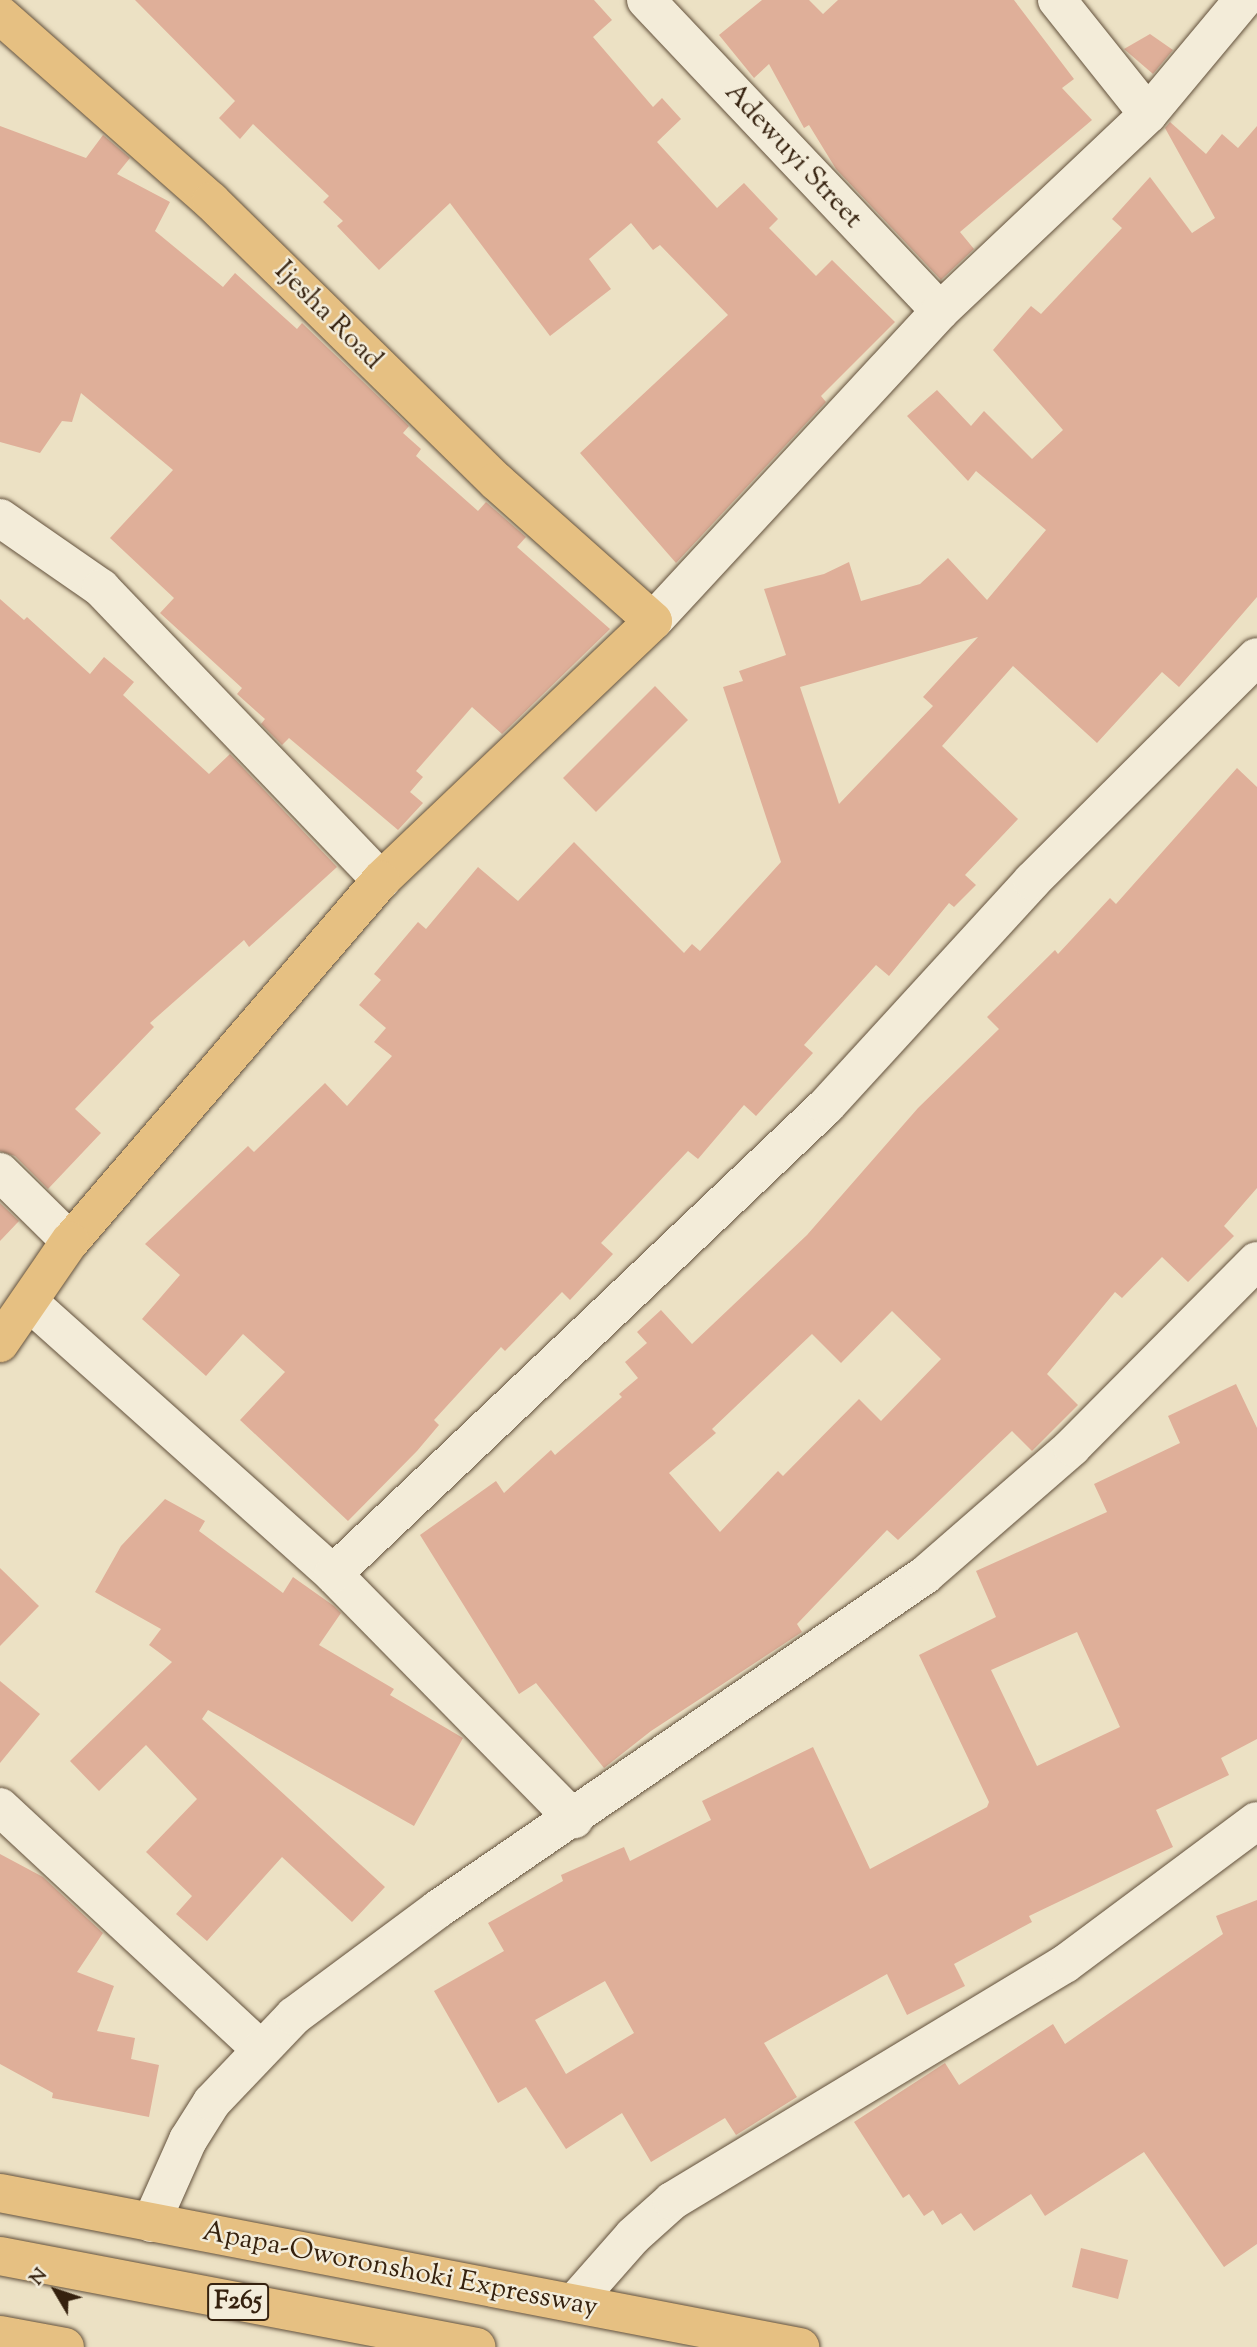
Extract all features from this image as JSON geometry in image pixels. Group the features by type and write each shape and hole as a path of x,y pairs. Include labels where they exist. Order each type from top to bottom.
{"main road":[{"name":"Ijesha Road","path":"0,15 211,201 496,481 653,621"},
{"path":"0,1343 70,1241 380,880 653,621"},
{"name":"Apapa-Oworonshoki Expressway","path":"0,2193 800,2347"},
{"name":"F265","path":"0,2256 476,2347"},
{"path":"0,2335 65,2347"}],"street":[{"name":"Adewuyi Street","path":"646,0 940,311"},
{"path":"1057,0 1148,114"},
{"path":"653,621 940,311 1148,114 1243,0"},
{"path":"0,518 101,588 380,880"},
{"path":"333,1574 826,1106 1032,881 1257,657"},
{"path":"0,1172 70,1241"},
{"path":"151,2223 188,2140 212,2102 259,2048 294,2016 438,1909 574,1819 925,1575 1072,1447 1257,1261"},
{"path":"29,1303 333,1574 574,1819"},
{"path":"0,1807 259,2048"},
{"path":"574,2303 634,2236 672,2201 1065,1964 1257,1821"}],"building":[{"path":"135,0 594,0 612,20 593,37 653,107 662,98 681,119 657,142 717,208 744,183 778,219 769,228 816,276 832,260 895,322 821,396 826,402 676,563 580,453 728,315 660,245 653,250 631,223 589,259 611,289 550,336 450,203 379,270 337,226 343,221 323,202 329,196 253,124 240,139 219,118 235,101"},
{"path":"762,0 809,0 823,14 838,0 1014,0 1074,79 1062,88 1092,120 960,232 974,249 941,280 836,169 809,125 804,128 769,64 754,78 719,35"},
{"path":"1150,34 1173,50 1153,74 1124,49"},
{"path":"1170,122 1206,154 1222,134 1238,148 1257,126 1257,597 1179,687 1162,672 1097,743 1013,666 942,746 1018,819 965,875 976,885 954,907 949,903 889,976 876,965 804,1045 813,1053 756,1116 744,1105 698,1159 688,1151 601,1243 613,1254 570,1300 562,1292 505,1351 501,1347 434,1420 439,1425 417,1451 348,1521 240,1420 285,1372 243,1334 206,1376 142,1319 180,1275 145,1244 248,1146 254,1152 325,1083 347,1106 392,1056 374,1042 386,1028 359,1005 381,980 374,974 418,922 426,929 478,867 518,901 574,842 684,953 692,944 700,951 781,862 723,687 743,681 739,671 786,655 764,589 824,574 849,562 861,601 920,584 948,558 987,600 1046,530 976,471 968,481 907,416 937,390 971,426 984,411 1032,459 1063,430 993,350 1031,306 1041,314 1122,228 1112,219 1150,177 1192,233 1215,218 1165,128","holes":["978,637 923,697 933,706 839,804 800,687"]},
{"path":"0,126 86,158 103,135 130,158 117,174 170,202 155,231 223,287 235,273 297,329 302,323 409,426 403,433 421,449 416,456 478,511 486,502 526,537 517,547 610,629 502,734 472,707 416,771 423,777 410,792 423,803 398,830 289,738 282,745 261,724 265,719 237,694 242,688 160,613 174,598 110,538 173,470 81,393 72,422 62,421 40,453 0,442"},
{"path":"0,599 24,620 27,617 90,674 104,657 134,682 123,695 209,774 230,754 337,867 249,947 244,940 150,1023 154,1027 75,1109 101,1133 48,1189 15,1156 0,1151"},
{"path":"655,686 688,720 596,812 563,778"},
{"path":"1237,768 1257,787 1257,1188 1224,1226 1234,1236 1188,1282 1162,1257 1122,1298 1115,1292 1047,1374 1078,1405 1032,1451 1012,1431 898,1540 887,1530 797,1624 802,1632 651,1731 604,1768 536,1683 519,1694 420,1535 496,1481 504,1493 551,1450 555,1455 622,1397 619,1394 638,1378 625,1362 647,1343 637,1332 661,1310 692,1344 807,1235 918,1108 999,1029 987,1017 1055,950 1058,954 1110,898 1116,904","holes":["892,1311 941,1359 881,1421 859,1399 783,1476 778,1471 720,1532 669,1473 716,1433 712,1429 812,1334 841,1363"]},
{"path":"0,1203 19,1221 0,1241"},
{"path":"1236,1384 1257,1428 1257,1739 1221,1758 1229,1775 1156,1810 1173,1847 1029,1916 1032,1922 954,1964 965,1986 907,2015 887,1974 764,2043 797,2097 736,2135 725,2118 651,2162 622,2113 566,2149 526,2087 498,2103 434,1991 504,1951 488,1923 563,1881 561,1875 624,1847 630,1861 711,1820 702,1801 813,1747 870,1869 987,1807 989,1802 919,1655 996,1617 976,1571 1107,1512 1094,1484 1180,1443 1168,1416","holes":["1077,1632 1120,1727 1037,1766 991,1670","605,1981 634,2033 566,2074 535,2020"]},
{"path":"165,1499 205,1521 199,1531 283,1593 293,1577 334,1606 341,1613 319,1645 394,1689 390,1695 463,1738 414,1826 208,1710 202,1719 385,1887 352,1922 282,1857 207,1941 176,1914 192,1896 146,1852 197,1799 146,1745 99,1791 70,1761 172,1662 149,1645 161,1629 95,1592 121,1546"},
{"path":"0,1568 39,1606 0,1646"},
{"path":"0,1681 40,1714 0,1763"},
{"path":"0,1854 43,1877 103,1933 77,1972 114,1986 97,2031 135,2038 131,2059 159,2065 149,2117 52,2098 53,2093 0,2064"},
{"path":"1257,1900 1257,2244 1224,2267 1144,2152 1045,2216 1031,2194 974,2231 961,2213 942,2225 933,2210 924,2216 909,2194 903,2198 854,2122 945,2063 959,2085 1053,2024 1065,2044 1223,1934 1216,1916"},
{"path":"1081,2248 1128,2260 1118,2299 1072,2287"}]}
